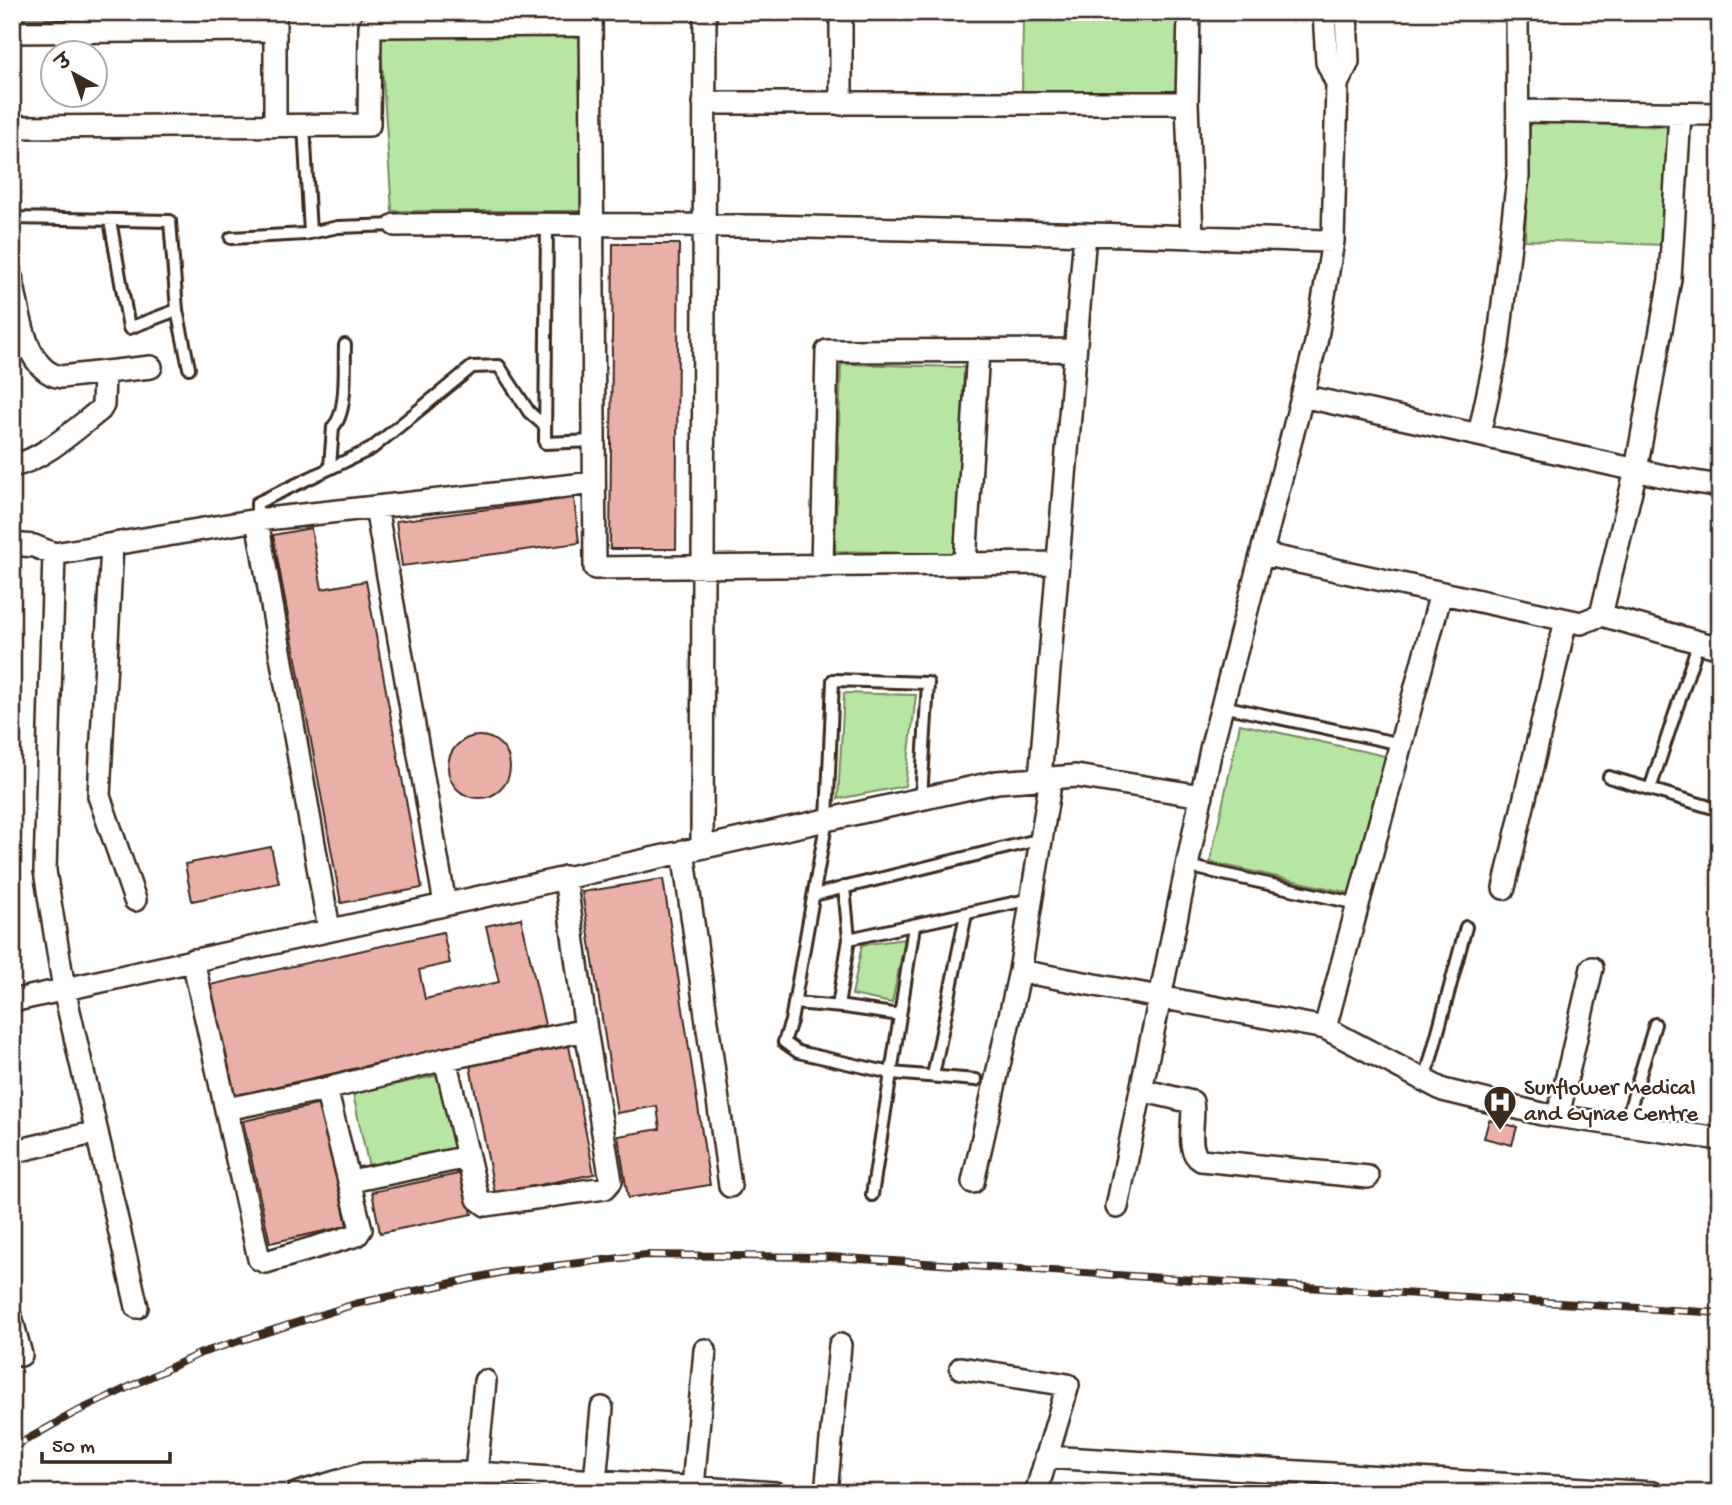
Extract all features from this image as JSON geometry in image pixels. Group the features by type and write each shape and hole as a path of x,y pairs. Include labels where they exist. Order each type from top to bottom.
{"street":[{"path":"705,12 703,567 692,849 730,1186"},
{"path":"841,12 841,104"},
{"path":"1189,12 1186,103 1192,236"},
{"path":"1324,12 1327,62 1337,84"},
{"path":"1117,1207 1222,706 1316,343 1333,241 1337,84 1348,62 1346,12"},
{"path":"1479,435 1498,346 1518,177 1517,12"},
{"path":"12,127 369,125 370,26 591,19 595,568 1058,563"},
{"path":"12,32 163,22 275,21 275,125"},
{"path":"705,103 1186,103"},
{"path":"1518,111 1720,114"},
{"path":"1601,615 1636,470 1670,279 1679,114"},
{"path":"395,225 704,226 1333,241"},
{"path":"973,1182 1020,971 1041,839 1058,563 1085,233"},
{"path":"12,280 20,350 49,373 55,376 152,367"},
{"path":"965,564 978,350"},
{"path":"822,566 827,351 1076,350"},
{"path":"12,466 24,463 100,410 103,405 104,373"},
{"path":"1302,396 1720,486"},
{"path":"12,544 34,546 54,554 257,520 594,482"},
{"path":"376,507 445,904"},
{"path":"257,520 329,929"},
{"path":"112,545 99,796 135,900"},
{"path":"54,554 46,871 64,989 137,1307"},
{"path":"1262,554 1566,620 1581,622 1601,615 1720,648"},
{"path":"1325,1028 1441,593"},
{"path":"1504,888 1566,620"},
{"path":"12,1001 996,782 1076,776 1202,796"},
{"path":"445,1059 478,1199 486,1205 605,1188 611,1181 586,1030 565,877"},
{"path":"193,960 259,1259 266,1262 358,1235 361,1229 326,1089"},
{"path":"1558,1116 1592,968"},
{"path":"1020,971 1325,1028 1443,1090 1558,1116 1625,1125 1718,1132"},
{"path":"226,1109 586,1030"},
{"path":"1141,1090 1192,1102 1192,1150 1201,1160 1368,1177"},
{"path":"12,1152 97,1132"},
{"path":"351,1181 468,1157"},
{"path":"12,1320 21,1354"},
{"path":"826,1493 840,1345"},
{"path":"693,1487 705,1350"},
{"path":"961,1368 1068,1385 1036,1493"},
{"path":"475,1483 485,1381"},
{"path":"595,1481 602,1408"},
{"path":"1046,1457 1534,1489 1653,1493"},
{"path":"298,1493 363,1474 475,1483 595,1481 775,1493"}],"lane":[{"path":"304,125 310,233"},
{"path":"12,218 170,221 177,310 189,368"},
{"path":"110,220 129,328 177,310"},
{"path":"547,224 545,443 594,441"},
{"path":"231,238 310,233 338,227 395,225"},
{"path":"330,467 333,427 338,422 344,390 345,345"},
{"path":"257,520 257,503 371,449 472,367 499,366 529,412 545,426"},
{"path":"1650,789 1699,641"},
{"path":"921,798 928,683 833,680 827,819 794,1003 784,1042 799,1052 891,1073 976,1080"},
{"path":"1222,706 1401,744"},
{"path":"1609,777 1720,810"},
{"path":"814,895 1041,839"},
{"path":"1188,866 1358,904"},
{"path":"844,887 849,939 838,1006 900,1015"},
{"path":"849,939 1031,899"},
{"path":"933,1076 966,914"},
{"path":"872,1195 914,926"},
{"path":"1425,1080 1466,927"},
{"path":"794,1003 846,1007"},
{"path":"1625,1125 1655,1024"}],"green space":[{"path":"12,12 151,12 152,19 12,18"},
{"path":"1023,12 1185,12 1185,95 1022,96"},
{"path":"380,35 580,36 581,211 392,211"},
{"path":"1530,122 1670,127 1664,245 1525,240"},
{"path":"841,364 964,367 958,554 835,551"},
{"path":"844,693 916,695 905,786 838,799"},
{"path":"1240,724 1385,756 1354,894 1210,862"},
{"path":"905,939 892,1003 852,995 862,945"},
{"path":"444,1074 461,1152 370,1172 353,1094"}],"building":[{"path":"613,244 679,244 676,549 610,549"},
{"path":"574,498 579,543 402,566 396,521"},
{"path":"311,528 322,589 366,581 422,888 341,903 273,535"},
{"path":"473,736 485,736 501,745 508,755 508,779 501,789 485,798 473,798 462,793 453,784 448,773 448,761 453,750 462,741"},
{"path":"271,847 279,883 192,901 185,864"},
{"path":"663,879 710,1185 628,1198 618,1136 660,1129 657,1106 617,1113 582,892"},
{"path":"521,918 545,1025 234,1096 210,985 443,932 450,963 419,970 425,999 499,982 486,926"},
{"path":"569,1046 594,1174 495,1194 470,1066"},
{"path":"321,1104 347,1226 270,1243 243,1121"},
{"path":"1489,1120 1517,1127 1512,1145 1484,1138"},
{"path":"463,1173 472,1214 380,1233 372,1192"}],"railway":[{"path":"12,1448 74,1413 201,1353 355,1304 503,1272 646,1255 829,1257 1720,1313"}],"place":[{"name":"Sunflower Medical and Gynae Centre","path":"1500,1132"}]}
